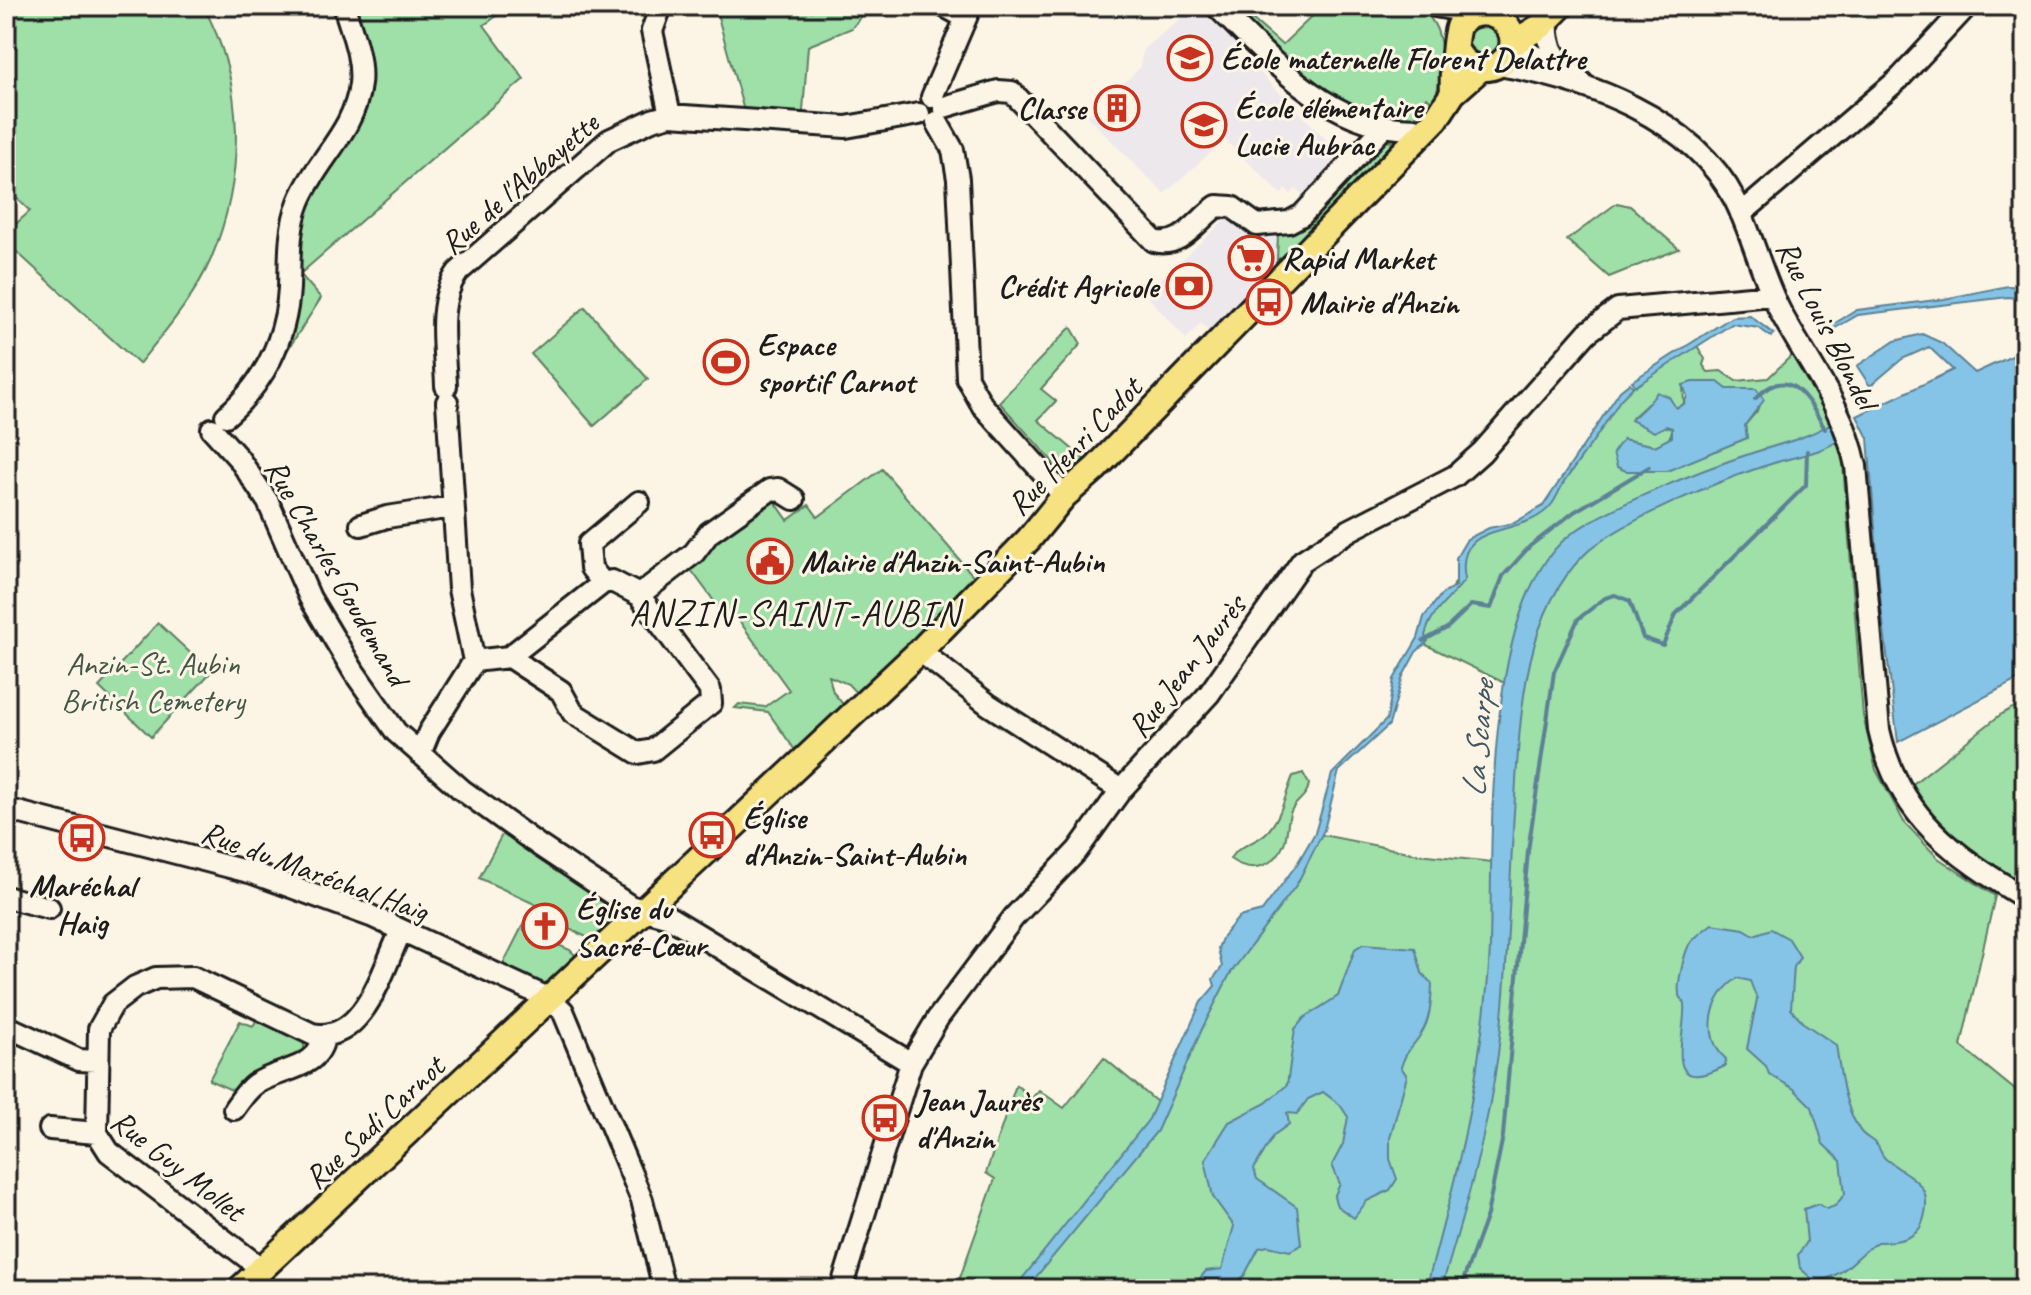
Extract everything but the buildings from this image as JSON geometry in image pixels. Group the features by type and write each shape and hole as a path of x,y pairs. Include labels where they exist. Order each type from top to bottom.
{"main road":[{"path":"1453,93 1456,45 1460,23 1473,13 1491,11 1502,17 1511,29 1513,44 1508,57 1489,67 1466,63 1456,45"},
{"path":"1502,17 1554,12"},
{"path":"1513,44 1521,41 1554,12"},
{"name":"Rue Henri Cadot","path":"550,999 920,651 1029,539 1064,496 1095,469 1427,128 1453,93 1489,67"},
{"name":"Rue Sadi Carnot","path":"240,1289 550,999"}],"street":[{"name":"Rue Charles Goudemand","path":"344,6 359,57 361,82 356,108 339,139 309,180 295,214 286,311 270,363 254,387 219,422 268,502 310,598 354,672 396,732 462,790 627,904 669,917 911,1063"},
{"path":"661,6 652,31 670,115"},
{"path":"944,6 968,12 933,110 953,150 958,179 967,378 982,405 1064,496"},
{"path":"1216,6 1300,86 1326,104 1384,127 1427,128"},
{"path":"1436,6 1473,13"},
{"path":"1436,6 1456,45"},
{"name":"Rue Louis Blondel","path":"1967,6 1900,78 1741,214 1772,295 1845,424 1856,466 1879,730 1891,772 1907,801 1941,841 2025,898"},
{"path":"1554,12 1548,46 1579,80"},
{"path":"1513,44 1528,55 1667,126 1687,141 1723,181 1741,214"},
{"path":"1489,67 1579,80"},
{"name":"Rue de l'Abbayette","path":"474,661 459,589 452,507 444,298 458,272 609,140 670,115 846,127 933,110 998,91 1012,92 1154,241 1162,244 1177,242 1217,206 1232,207 1257,225 1297,219 1384,127"},
{"name":"Rue Jean Jaurès","path":"841,1289 911,1063 955,992 1027,902 1077,851 1121,790 1209,694 1302,561 1350,530 1455,476 1482,452 1587,333 1606,316 1635,305 1734,301 1772,295"},
{"path":"639,595 694,553 709,533 770,490 778,489 794,499"},
{"path":"603,583 591,568 589,544 639,502"},
{"path":"361,525 387,517 452,507"},
{"path":"420,754 429,732 474,661 509,657 603,583 612,581 639,595 710,690 711,703 653,750 638,753 573,713 561,691 509,657"},
{"path":"920,651 931,663 982,696 989,705 1121,790"},
{"name":"Rue du Maréchal Haig","path":"6,809 253,873 371,916 550,999"},
{"path":"6,897 49,908"},
{"path":"97,1133 99,1029 113,1004 135,987 175,975 193,977 298,1028 324,1036 341,1033 362,1011 401,931"},
{"path":"550,999 563,1011 642,1200 664,1289"},
{"path":"6,1026 79,1060 96,1061"},
{"path":"234,1109 255,1084 313,1059 323,1048 324,1036"},
{"name":"Rue Guy Mollet","path":"50,1129 97,1133 109,1152 262,1269"}],"shaded area":[{"name":"École élémentaire Lucie Aubrac","path":"1201,7 1235,39 1236,54 1242,61 1252,70 1258,62 1263,67 1259,72 1342,155 1333,164 1336,167 1303,195 1296,189 1291,194 1286,189 1281,194 1225,140 1164,194 1087,116 1140,68 1143,49 1190,11"},
{"path":"1231,214 1249,233 1278,234 1275,276 1215,337 1201,323 1186,339 1145,294"}],"green space":[{"path":"1386,4 1416,7 1435,25 1439,37 1440,79 1433,103 1427,97 1423,101 1428,108 1404,119 1378,118 1349,107 1293,67 1226,6 1237,6 1282,45 1323,6"},
{"path":"6,6 203,6 217,36 227,67 236,131 230,196 222,228 204,273 178,314 139,364 6,242 6,233 30,211 6,188"},
{"path":"344,6 511,6 484,25 524,79 300,274 321,298 278,365 291,232 356,108"},
{"path":"715,6 809,6 812,11 821,6 869,6 852,28 808,46 802,124 744,111"},
{"path":"1483,24 1495,29 1500,41 1495,53 1483,58 1471,53 1466,41 1471,29"},
{"path":"1384,141 1394,142 1288,253 1277,260 1278,234 1289,230"},
{"path":"1617,203 1630,206 1679,249 1609,277 1567,240"},
{"path":"585,307 648,379 594,426 531,354"},
{"path":"1071,327 1081,344 1041,389 1056,401 1038,420 1084,459 1079,466 1055,472 1050,467 1054,463 999,402"},
{"path":"1696,344 1708,372 1721,371 1736,381 1768,378 1793,354 1814,382 1841,439 1863,716 1876,770 1904,822 1938,858 1995,896 1961,1046 2025,1095 2025,1289 956,1289 995,1179 986,1173 1016,1085 1032,1098 1039,1090 1064,1108 1104,1058 1157,1102 1259,922 1318,834 1418,854 1501,863 1511,686 1420,642 1427,618 1461,576 1462,553 1479,534 1512,526 1547,506 1621,394","holes":["1703,382 1727,389 1756,389 1760,398 1757,411 1745,425 1747,438 1667,470 1639,469 1623,439 1655,446 1668,441 1673,429 1633,417 1653,399 1669,397 1675,408 1684,404 1683,385"]},
{"path":"882,469 976,579 859,696 848,684 829,676 833,692 846,708 797,753 768,712 735,708 739,704 765,707 789,690 735,615 728,620 689,567 710,545 773,499 788,520 809,505 818,517"},
{"name":"Anzin-St. Aubin British Cemetery","path":"158,623 211,672 151,737 99,687"},
{"path":"2025,701 2025,889 1963,842 1909,787 2000,715"},
{"path":"1303,773 1308,788 1292,809 1285,841 1276,857 1269,863 1254,867 1230,859 1236,851 1271,827 1293,776"},
{"path":"505,829 620,907 621,916 595,941 556,923 554,918 540,912 541,907 479,878"},
{"path":"525,921 524,930 570,950 578,958 551,983 541,986 502,966"},
{"path":"259,1016 303,1039 305,1055 238,1093 209,1080 240,1021 253,1026"}],"water":[{"path":"2008,286 2025,287 2025,299 2008,297 1858,315 1825,334 1820,332 1857,310 1944,299"},
{"path":"1750,316 1774,334 1771,337 1759,328 1732,324 1636,386 1632,381 1732,317"},
{"path":"1922,334 1942,343 1975,373 2025,350 2025,676 1898,742 1881,606 1868,438 1857,416 1953,370 1929,347 1902,359 1870,386 1857,366 1895,341"},
{"path":"1718,382 1727,389 1756,389 1764,400 1745,425 1747,438 1667,471 1626,471 1617,467 1613,453 1623,439 1655,446 1672,437 1672,428 1666,426 1654,432 1631,420 1657,392 1669,397 1676,408 1684,404 1687,396 1683,385"},
{"path":"1630,383 1633,387 1620,400 1552,504 1540,515 1480,538 1470,546 1464,559 1465,579 1432,619 1425,636 1428,641 1416,652 1403,676 1389,725 1339,771 1324,830 1297,884 1230,974 1157,1131 1026,1289 1014,1289 1149,1119 1201,1002 1215,986 1213,979 1222,967 1218,948 1223,936 1239,917 1262,911 1297,864 1315,833 1332,774 1387,719 1394,679 1418,638 1424,617 1441,595 1456,586 1456,558 1467,539 1489,528 1514,523 1543,506 1620,391"},
{"path":"1831,418 1841,439 1833,444 1702,490 1646,515 1600,542 1584,555 1563,581 1547,610 1535,642 1522,710 1504,994 1488,1114 1441,1289 1426,1289 1463,1143 1483,1026 1489,959 1493,787 1507,666 1521,612 1542,566 1571,534 1609,511 1709,468 1811,434 1830,424"},
{"path":"1712,924 1744,929 1754,935 1771,929 1789,939 1800,957 1794,967 1791,1009 1805,1024 1836,1045 1846,1099 1861,1132 1877,1145 1885,1158 1918,1183 1926,1198 1923,1221 1916,1233 1897,1241 1877,1242 1843,1271 1826,1279 1815,1282 1800,1268 1798,1255 1807,1242 1804,1209 1818,1204 1827,1209 1835,1206 1845,1194 1841,1161 1823,1144 1812,1107 1794,1089 1769,1074 1766,1066 1747,1049 1757,999 1750,981 1738,978 1728,985 1715,1005 1711,1028 1718,1050 1726,1059 1725,1066 1691,1075 1684,1069 1681,1045 1684,1004 1679,995 1681,969 1689,945"},
{"path":"1363,944 1415,948 1422,973 1432,984 1427,1022 1401,1067 1407,1076 1390,1138 1390,1159 1397,1179 1390,1190 1367,1201 1354,1218 1337,1206 1334,1197 1340,1184 1332,1165 1343,1144 1348,1117 1340,1105 1323,1092 1308,1099 1297,1114 1287,1113 1289,1124 1274,1135 1254,1169 1257,1179 1297,1207 1301,1245 1290,1251 1268,1246 1259,1248 1244,1276 1227,1289 1171,1289 1195,1284 1206,1271 1222,1269 1234,1226 1213,1197 1205,1160 1229,1122 1266,1103 1287,1085 1295,1029 1304,1018 1338,996 1355,949"}],"waterway":[{"path":"1755,399 1767,388 1788,384 1805,397 1825,429"},
{"path":"1460,1289 1487,1215 1503,1136 1528,851 1554,672 1578,619 1605,598 1615,595 1630,601 1643,638 1663,645 1676,614 1806,485 1807,451"},
{"path":"1423,641 1447,628 1471,605 1491,608 1503,576 1530,546 1574,512 1649,467"}],"place":[{"name":"École maternelle Florent Delattre","path":"1190,58"},
{"name":"Classe","path":"1117,108"},
{"name":"École élémentaire Lucie Aubrac","path":"1204,125"},
{"name":"Rapid Market","path":"1251,258"},
{"name":"Crédit Agricole","path":"1189,286"},
{"name":"Mairie d'Anzin","path":"1269,302"},
{"name":"Espace sportif Carnot","path":"726,362"},
{"name":"Mairie d'Anzin-Saint-Aubin","path":"770,561"},
{"name":"Église d'Anzin-Saint-Aubin","path":"712,835"},
{"name":"Maréchal Haig","path":"82,838"},
{"name":"Église du Sacré-Cœur","path":"545,926"},
{"name":"Jean Jaurès d'Anzin","path":"885,1118"}],"district":[{"name":"ANZIN-SAINT-AUBIN","path":"795,612"}],"water label":[{"name":"La Scarpe","path":"1477,739"}]}
